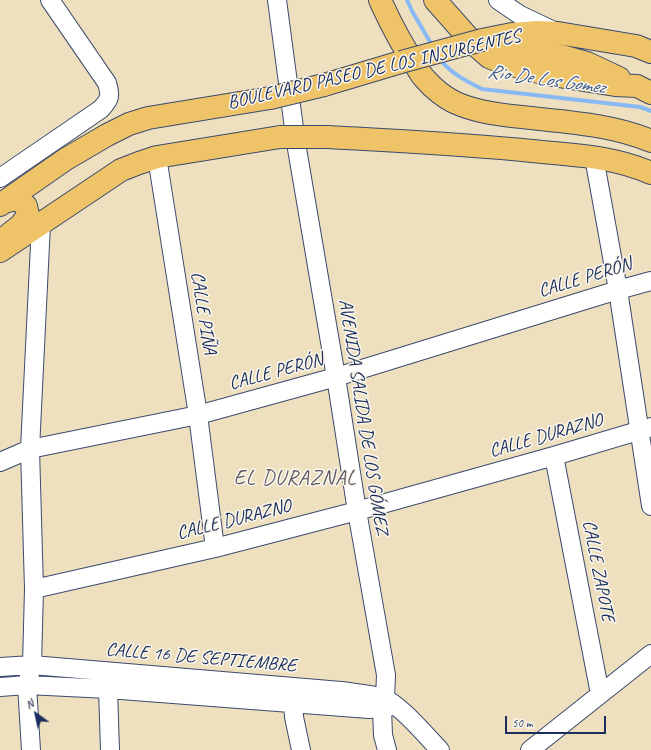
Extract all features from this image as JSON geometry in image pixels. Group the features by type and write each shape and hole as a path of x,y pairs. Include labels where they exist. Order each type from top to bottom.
{"main road":[{"path":"380,0 405,51 424,78 454,102 500,115 570,123 627,132 651,141"},
{"path":"435,0 474,44 489,56 501,62 546,74 644,90"},
{"name":"BOULEVARD PASEO DE LOS INSURGENTES","path":"3,204 66,159 129,124 148,118 270,98 324,85 484,39 512,34 538,32 558,33 636,46 651,52"},
{"path":"484,39 500,44 534,50 587,63 644,90"},
{"path":"0,251 121,170 139,163 157,157 288,140 328,137 498,147 594,157 620,162 651,173"},
{"path":"0,241 21,226 28,215 26,206 19,200 14,200 3,204"}],"street":[{"path":"0,178 101,109 108,101 110,92 107,83 50,0"},
{"name":"AVENIDA SALIDA DE LOS GÓMEZ","path":"277,0 288,140 336,377 357,511 386,675 388,704 383,735 387,750"},
{"path":"498,0 520,15 558,33"},
{"name":"CALLE PIÑA","path":"157,157 198,415 215,548"},
{"path":"594,157 645,430 651,506"},
{"path":"31,750 27,685 32,665 34,589 30,449 41,224"},
{"name":"CALLE PERÓN","path":"0,462 30,449 198,415 336,377 651,281"},
{"name":"CALLE DURAZNO","path":"34,589 215,548 357,511 645,430"},
{"name":"CALLE ZAPOTE","path":"554,456 600,694"},
{"path":"530,750 651,654"},
{"name":"CALLE 16 DE SEPTIEMBRE","path":"0,667 32,665 340,691 388,704"},
{"name":"CALLE 16 DE SEPTIEMBRE","path":"0,687 27,685 108,689 370,709 388,704"},
{"path":"108,689 110,750"},
{"path":"293,703 294,717 301,750"},
{"path":"388,704 440,750"}],"waterway":[{"name":"Rio De Los Gomez","path":"407,0 433,47"},
{"name":"Rio De Los Gomez","path":"439,58 448,68 464,80 482,89 640,107 651,111"}],"district":[{"name":"EL DURAZNAL","path":"295,478"}]}
